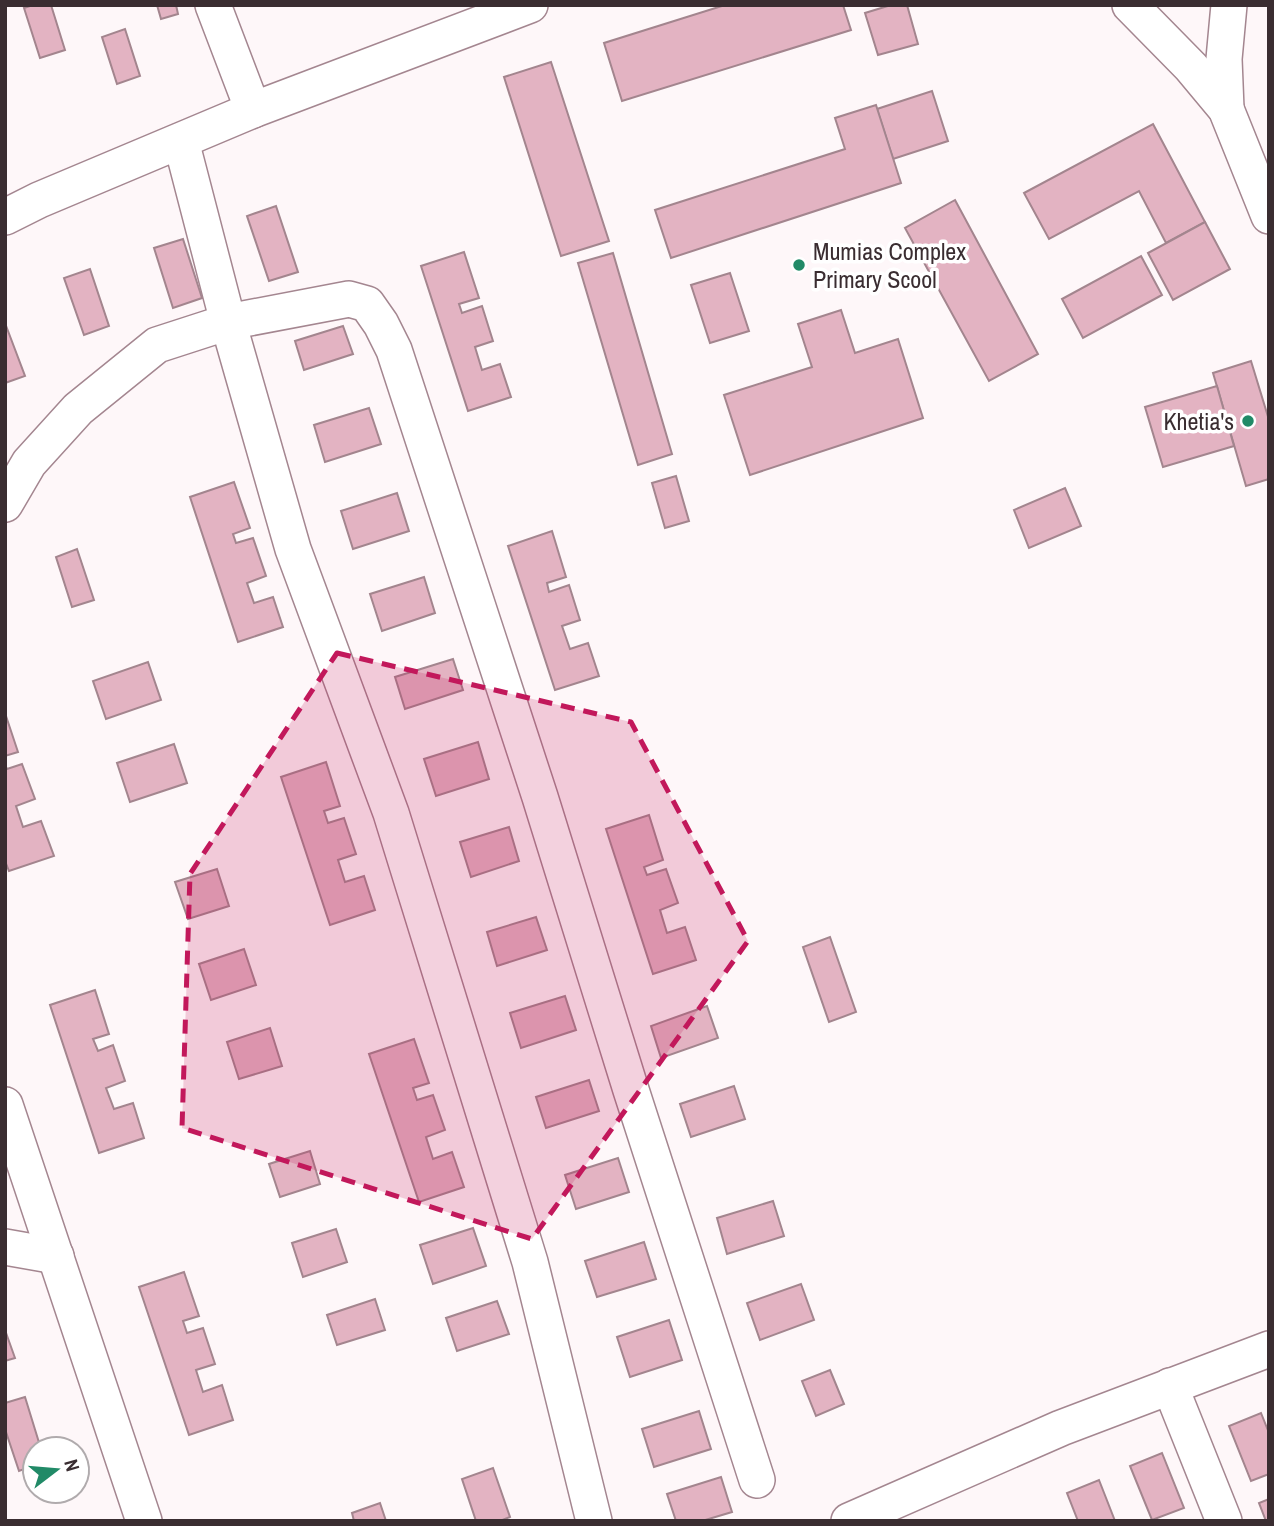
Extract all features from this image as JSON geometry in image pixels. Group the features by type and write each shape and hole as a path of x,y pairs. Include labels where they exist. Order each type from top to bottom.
{"street":[{"path":"213,5 253,110"},
{"path":"5,218 39,200 253,110 530,5"},
{"path":"1130,5 1191,67 1226,109 1269,216"},
{"path":"1226,109 1224,59 1228,5"},
{"path":"181,141 228,322 293,549 391,813 530,1262 594,1521"},
{"path":"5,504 29,463 78,409 157,345 228,322 349,299 367,304 394,350 536,783 631,1090 757,1480"},
{"path":"5,1105 144,1521"},
{"path":"5,1247 55,1256"},
{"path":"849,1521 1024,1444 1269,1349"},
{"path":"1170,1386 1224,1521"}],"highlighted area":[{"path":"337,653 631,722 748,941 532,1239 182,1128 190,874"}],"building":[{"path":"51,5 65,50 40,58 24,8"},
{"path":"157,5 176,5 178,14 161,19"},
{"path":"725,5 843,5 851,30 622,101 604,43"},
{"path":"891,5 907,5 918,44 878,55 865,13"},
{"path":"125,29 140,76 117,84 102,37"},
{"path":"551,62 609,241 561,256 504,77"},
{"path":"932,91 948,141 893,159 877,109"},
{"path":"876,105 901,183 671,258 655,210 845,149 835,118"},
{"path":"1153,124 1205,222 1166,243 1139,191 1049,239 1024,193"},
{"path":"955,200 1038,354 989,381 905,228"},
{"path":"276,206 298,272 269,281 247,216"},
{"path":"1205,222 1230,269 1173,300 1148,253"},
{"path":"183,239 202,298 173,308 154,248"},
{"path":"464,252 479,298 459,304 462,313 482,306 493,341 475,347 482,370 500,364 511,397 468,411 421,266"},
{"path":"613,253 672,454 638,465 578,263"},
{"path":"1141,256 1162,295 1083,338 1062,299"},
{"path":"90,269 109,326 84,335 64,278"},
{"path":"730,273 749,331 710,343 691,285"},
{"path":"841,310 855,353 898,339 923,418 750,475 724,395 812,367 798,324"},
{"path":"5,323 25,376 5,383"},
{"path":"343,326 353,354 304,370 295,341"},
{"path":"1251,361 1269,420 1269,479 1246,486 1213,373"},
{"path":"1217,386 1234,446 1163,467 1145,407"},
{"path":"369,408 381,444 325,462 314,425"},
{"path":"676,476 689,521 665,528 652,483"},
{"path":"234,482 250,528 233,534 236,543 253,538 266,576 247,583 254,603 273,597 283,627 238,642 190,497"},
{"path":"1065,488 1081,526 1029,548 1014,510"},
{"path":"397,493 409,531 353,549 341,511"},
{"path":"552,531 566,577 547,583 549,592 569,585 580,620 562,626 570,649 588,643 599,676 555,690 508,546"},
{"path":"77,549 94,600 72,607 56,557"},
{"path":"424,577 435,613 382,631 370,594"},
{"path":"453,659 463,690 405,709 395,677"},
{"path":"148,662 161,700 106,719 93,681"},
{"path":"5,713 18,752 5,756"},
{"path":"478,742 489,779 436,796 424,759"},
{"path":"174,744 187,783 130,802 117,763"},
{"path":"326,762 340,806 324,811 328,823 344,818 356,854 338,860 345,882 364,876 375,910 330,925 281,777"},
{"path":"22,764 35,799 16,806 23,827 41,821 54,856 9,871 5,861 5,765 7,769"},
{"path":"649,815 663,860 644,867 647,875 666,869 678,903 660,910 667,933 685,927 696,960 653,974 606,829"},
{"path":"509,827 519,861 471,877 460,842"},
{"path":"217,869 229,906 188,919 175,882"},
{"path":"536,917 547,950 497,966 487,932"},
{"path":"830,937 856,1012 829,1022 803,947"},
{"path":"244,949 256,985 211,1000 199,964"},
{"path":"95,990 109,1034 93,1039 98,1051 113,1045 125,1081 106,1088 114,1109 133,1103 144,1138 99,1153 50,1005"},
{"path":"565,996 576,1030 521,1048 510,1013"},
{"path":"707,1006 718,1038 661,1058 651,1026"},
{"path":"270,1028 282,1066 239,1079 227,1042"},
{"path":"414,1039 429,1083 413,1088 417,1100 433,1095 445,1130 426,1137 433,1159 452,1152 464,1187 419,1202 369,1054"},
{"path":"589,1080 599,1111 546,1128 536,1097"},
{"path":"734,1086 745,1119 691,1137 680,1104"},
{"path":"310,1151 320,1184 280,1197 269,1164"},
{"path":"618,1158 629,1192 576,1209 565,1175"},
{"path":"773,1201 784,1236 727,1254 717,1218"},
{"path":"473,1228 486,1266 433,1284 420,1245"},
{"path":"336,1229 347,1262 303,1277 292,1243"},
{"path":"644,1242 656,1279 597,1297 585,1261"},
{"path":"184,1272 199,1316 183,1321 187,1333 203,1328 215,1364 196,1370 203,1392 222,1385 233,1420 189,1435 139,1287"},
{"path":"801,1284 814,1320 760,1340 747,1303"},
{"path":"375,1299 385,1330 337,1345 327,1315"},
{"path":"497,1301 509,1334 457,1351 446,1318"},
{"path":"669,1320 682,1360 630,1377 617,1337"},
{"path":"5,1330 15,1358 5,1361"},
{"path":"830,1370 844,1404 816,1416 802,1381"},
{"path":"25,1397 37,1435 21,1435 19,1471 5,1429 5,1403"},
{"path":"699,1411 711,1449 654,1467 642,1429"},
{"path":"1261,1413 1269,1433 1269,1474 1251,1481 1229,1426"},
{"path":"1162,1453 1184,1508 1152,1520 1130,1466"},
{"path":"493,1468 510,1517 500,1521 476,1521 462,1479"},
{"path":"721,1477 732,1512 702,1521 676,1521 667,1494"},
{"path":"1099,1480 1115,1521 1078,1521 1067,1493"},
{"path":"1269,1499 1269,1521 1266,1521 1259,1503"},
{"path":"380,1503 386,1521 354,1521 352,1513"}],"place":[{"name":"Mumias Complex Primary Scool","path":"799,265"},
{"name":"Khetia's","path":"1248,421"}]}
